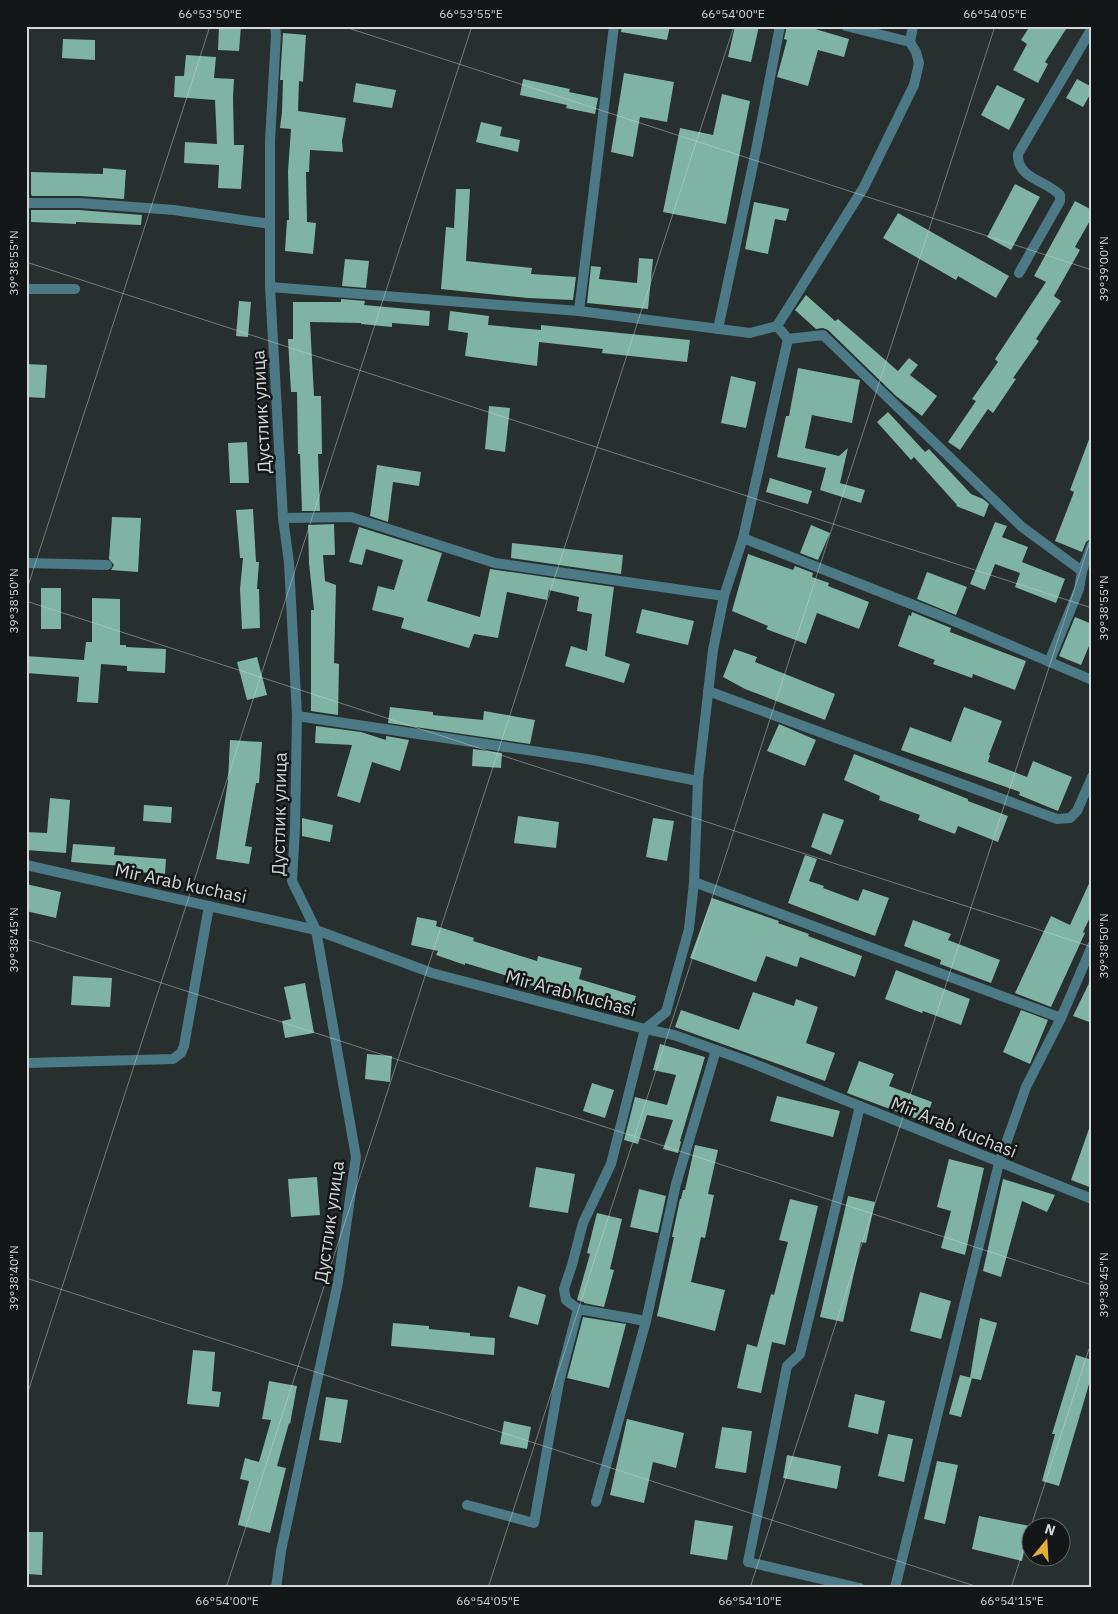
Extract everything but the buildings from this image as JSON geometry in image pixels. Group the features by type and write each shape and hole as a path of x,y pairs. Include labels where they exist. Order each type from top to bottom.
{"street":[{"name":"Дустлик улица","path":"275,26 270,141 270,287 283,518 289,563 297,716 296,829 292,881 316,930 356,1157 338,1282 281,1551 276,1588"},
{"path":"579,311 614,26"},
{"path":"718,329 780,26"},
{"path":"846,26 910,42"},
{"path":"270,287 579,311 750,333 777,326 864,187 914,85 919,63 916,52 910,42 913,26"},
{"path":"1019,273 1060,202 1060,195 1055,190 1025,174 1018,162 1018,154 1092,28"},
{"path":"26,203 79,203 174,210 270,224"},
{"path":"26,289 75,289"},
{"path":"777,326 788,339"},
{"path":"788,339 823,334 1022,527 1082,571"},
{"path":"646,1321 578,1309 566,1300 564,1289 583,1223 611,1164 645,1029 666,1012 689,929 690,904 694,882 698,781 713,650 724,596 743,538 788,339"},
{"path":"283,518 351,517 495,563 724,596"},
{"path":"743,538 944,617 1092,680"},
{"path":"1049,662 1078,589 1082,571 1092,545"},
{"path":"26,563 107,565"},
{"path":"708,691 1057,818 1070,818 1077,811 1092,777"},
{"path":"297,716 586,759 698,781"},
{"name":"Mir Arab kuchasi","path":"26,865 316,930 432,973 674,1035 860,1106 1092,1199"},
{"path":"694,882 1061,1018"},
{"path":"26,1063 173,1059 180,1053 184,1046 209,906"},
{"path":"895,1588 999,1163 1026,1087 1061,1018 1092,946"},
{"path":"596,1502 646,1321 676,1184 716,1050"},
{"path":"860,1106 800,1354 787,1366 748,1562 860,1588"},
{"path":"467,1505 534,1523 559,1382 578,1309"}]}
